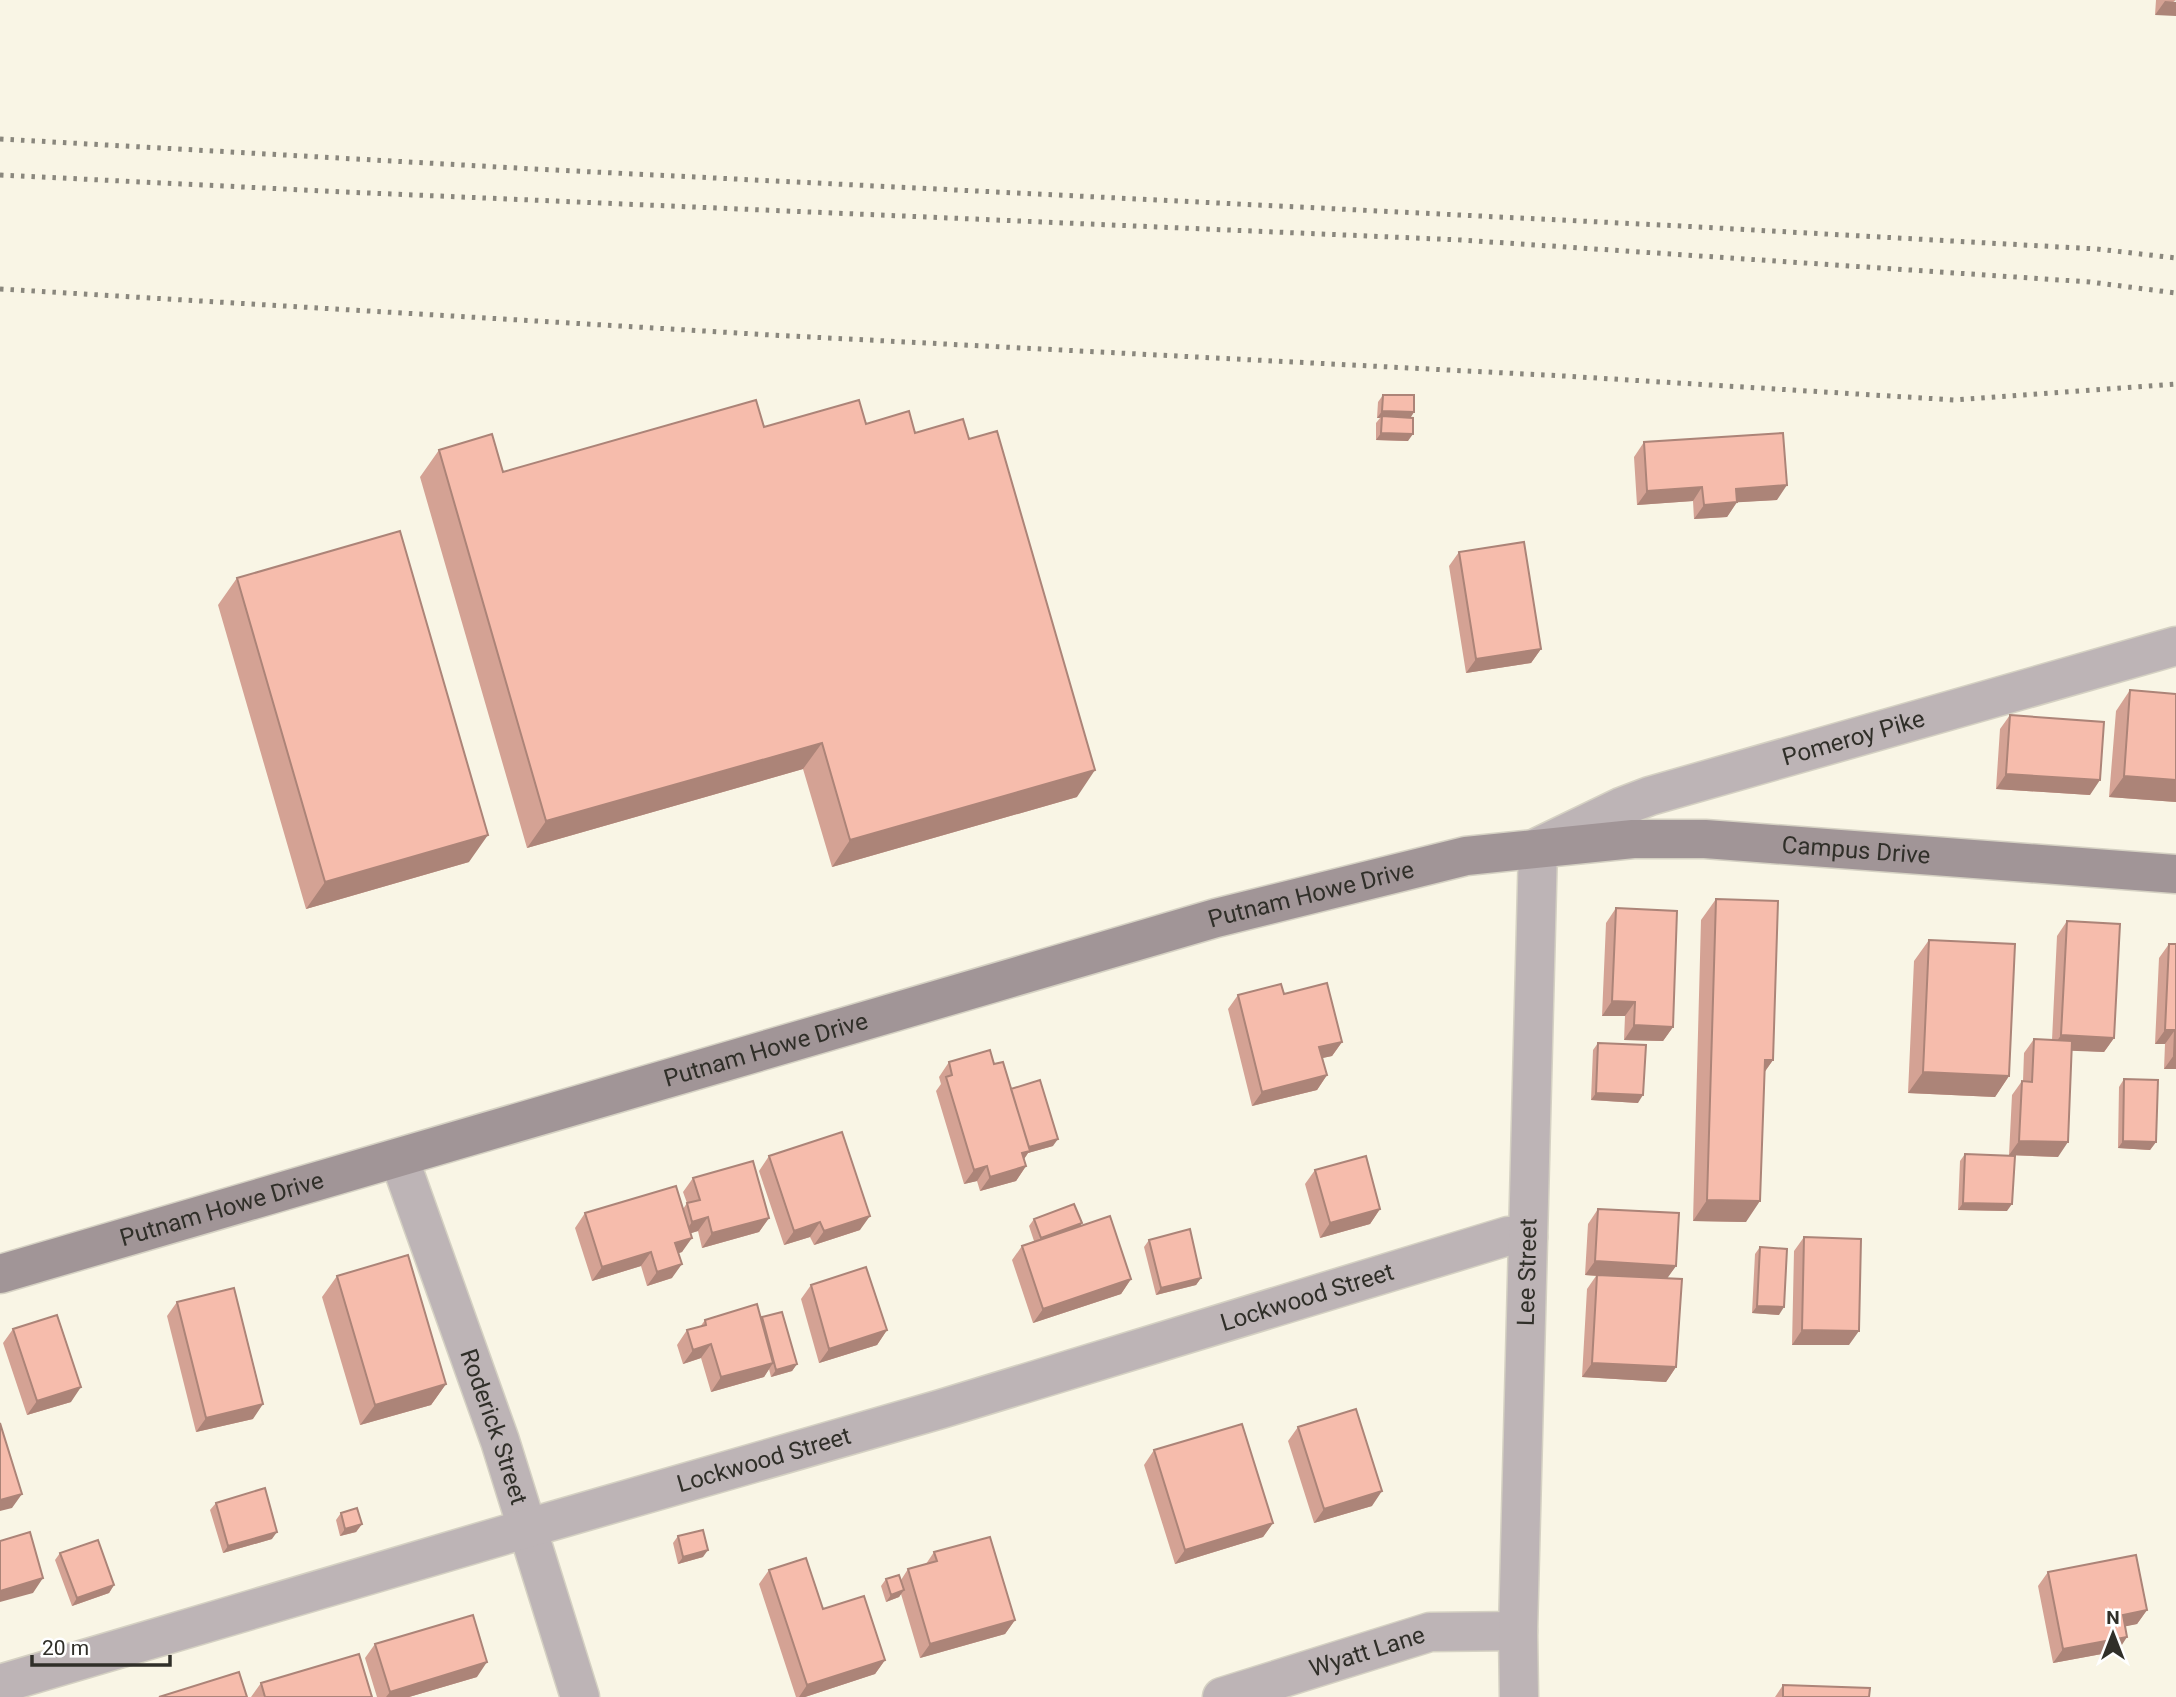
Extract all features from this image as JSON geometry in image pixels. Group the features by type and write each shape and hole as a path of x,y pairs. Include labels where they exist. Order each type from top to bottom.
{"street":[{"name":"Pomeroy Pike","path":"1538,847 1650,796 2176,646"},
{"name":"Campus Drive","path":"1538,847 1633,839 1705,839 2176,874"},
{"name":"Putnam Howe Drive","path":"0,1275 1216,918 1466,856 1538,847"},
{"name":"Lee Street","path":"1519,1697 1518,1631 1538,847"},
{"name":"Roderick Street","path":"399,1158 500,1441 580,1697"},
{"name":"Lockwood Street","path":"0,1684 941,1409 1508,1236 1528,1237"},
{"name":"Wyatt Lane","path":"1222,1697 1430,1632 1518,1631"}],"building":[{"path":"1383,395 1414,395 1414,412 1382,411"},
{"path":"756,400 764,427 859,400 866,424 909,411 915,433 963,419 969,439 997,431 1095,770 850,840 822,743 546,821 439,450 492,434 503,472"},
{"path":"1382,416 1413,418 1413,434 1381,433"},
{"path":"1783,433 1787,485 1736,489 1737,502 1704,505 1702,487 1647,491 1644,442"},
{"path":"400,531 488,835 325,882 237,578"},
{"path":"1524,542 1541,649 1476,659 1459,552"},
{"path":"2130,690 2176,694 2176,780 2124,776"},
{"path":"2010,715 2104,722 2100,780 2006,774"},
{"path":"1716,899 1778,901 1773,1060 1765,1060 1760,1201 1707,1200"},
{"path":"1616,908 1677,911 1673,1027 1634,1025 1635,1002 1612,1001"},
{"path":"2067,921 2120,924 2114,1038 2061,1035"},
{"path":"1929,940 2015,944 2009,1076 1923,1072"},
{"path":"2169,944 2176,944 2176,1055 2175,1030 2165,1030"},
{"path":"1327,983 1342,1042 1319,1047 1327,1075 1262,1092 1238,995 1281,984 1284,994"},
{"path":"2034,1039 2072,1041 2068,1142 2019,1141 2022,1081 2032,1082"},
{"path":"1598,1043 1646,1045 1643,1095 1596,1093"},
{"path":"990,1050 994,1064 1003,1062 1030,1151 1022,1153 1026,1166 990,1177 987,1166 974,1170 946,1077 952,1075 949,1062"},
{"path":"2124,1079 2158,1080 2156,1142 2123,1141"},
{"path":"1040,1080 1058,1139 1029,1147 1011,1089"},
{"path":"842,1132 870,1216 824,1231 820,1222 794,1231 769,1156"},
{"path":"1965,1154 2015,1156 2012,1204 1963,1203"},
{"path":"1366,1156 1380,1209 1330,1223 1315,1170"},
{"path":"753,1161 769,1218 712,1233 708,1217 692,1222 687,1203 700,1200 693,1178"},
{"path":"676,1186 692,1238 675,1243 682,1264 657,1272 651,1252 602,1267 585,1213"},
{"path":"1074,1204 1082,1223 1041,1238 1034,1219"},
{"path":"1598,1209 1679,1213 1676,1266 1595,1261"},
{"path":"1110,1216 1131,1279 1043,1309 1022,1246"},
{"path":"1190,1229 1201,1278 1161,1288 1149,1240"},
{"path":"1804,1237 1861,1239 1859,1331 1802,1330"},
{"path":"1760,1247 1787,1249 1784,1307 1757,1306"},
{"path":"408,1255 446,1384 375,1405 337,1276"},
{"path":"866,1267 887,1330 829,1349 811,1285"},
{"path":"1597,1275 1682,1279 1676,1367 1592,1363"},
{"path":"234,1288 263,1404 206,1418 177,1302"},
{"path":"757,1304 773,1363 721,1377 711,1344 693,1350 687,1330 706,1325 705,1320"},
{"path":"782,1312 797,1364 776,1370 762,1317"},
{"path":"57,1315 81,1387 37,1401 13,1329"},
{"path":"1356,1409 1382,1491 1324,1509 1298,1427"},
{"path":"0,1423 22,1494 0,1500"},
{"path":"1242,1424 1273,1523 1185,1550 1154,1450"},
{"path":"265,1488 277,1532 228,1546 216,1503"},
{"path":"357,1508 362,1524 345,1529 341,1513"},
{"path":"703,1530 708,1550 683,1557 678,1536"},
{"path":"30,1532 43,1578 0,1591 0,1541"},
{"path":"990,1537 1015,1620 930,1644 908,1569 937,1561 934,1552"},
{"path":"98,1540 114,1585 77,1598 60,1553"},
{"path":"2136,1555 2147,1610 2123,1615 2127,1637 2063,1649 2048,1572"},
{"path":"806,1558 823,1609 864,1596 885,1660 807,1685 769,1570"},
{"path":"899,1575 904,1590 891,1595 886,1579"},
{"path":"473,1615 487,1662 390,1692 375,1644"},
{"path":"359,1654 372,1697 265,1697 261,1683"},
{"path":"239,1672 247,1697 159,1697"},
{"path":"1783,1685 1870,1688 1869,1697 1783,1697"}],"railway":[{"path":"0,139 534,169 1681,226 2097,249 2176,258"},
{"path":"0,175 1461,240 2090,282 2176,293"},
{"path":"0,289 771,335 1564,376 1955,400 2176,384"}]}
